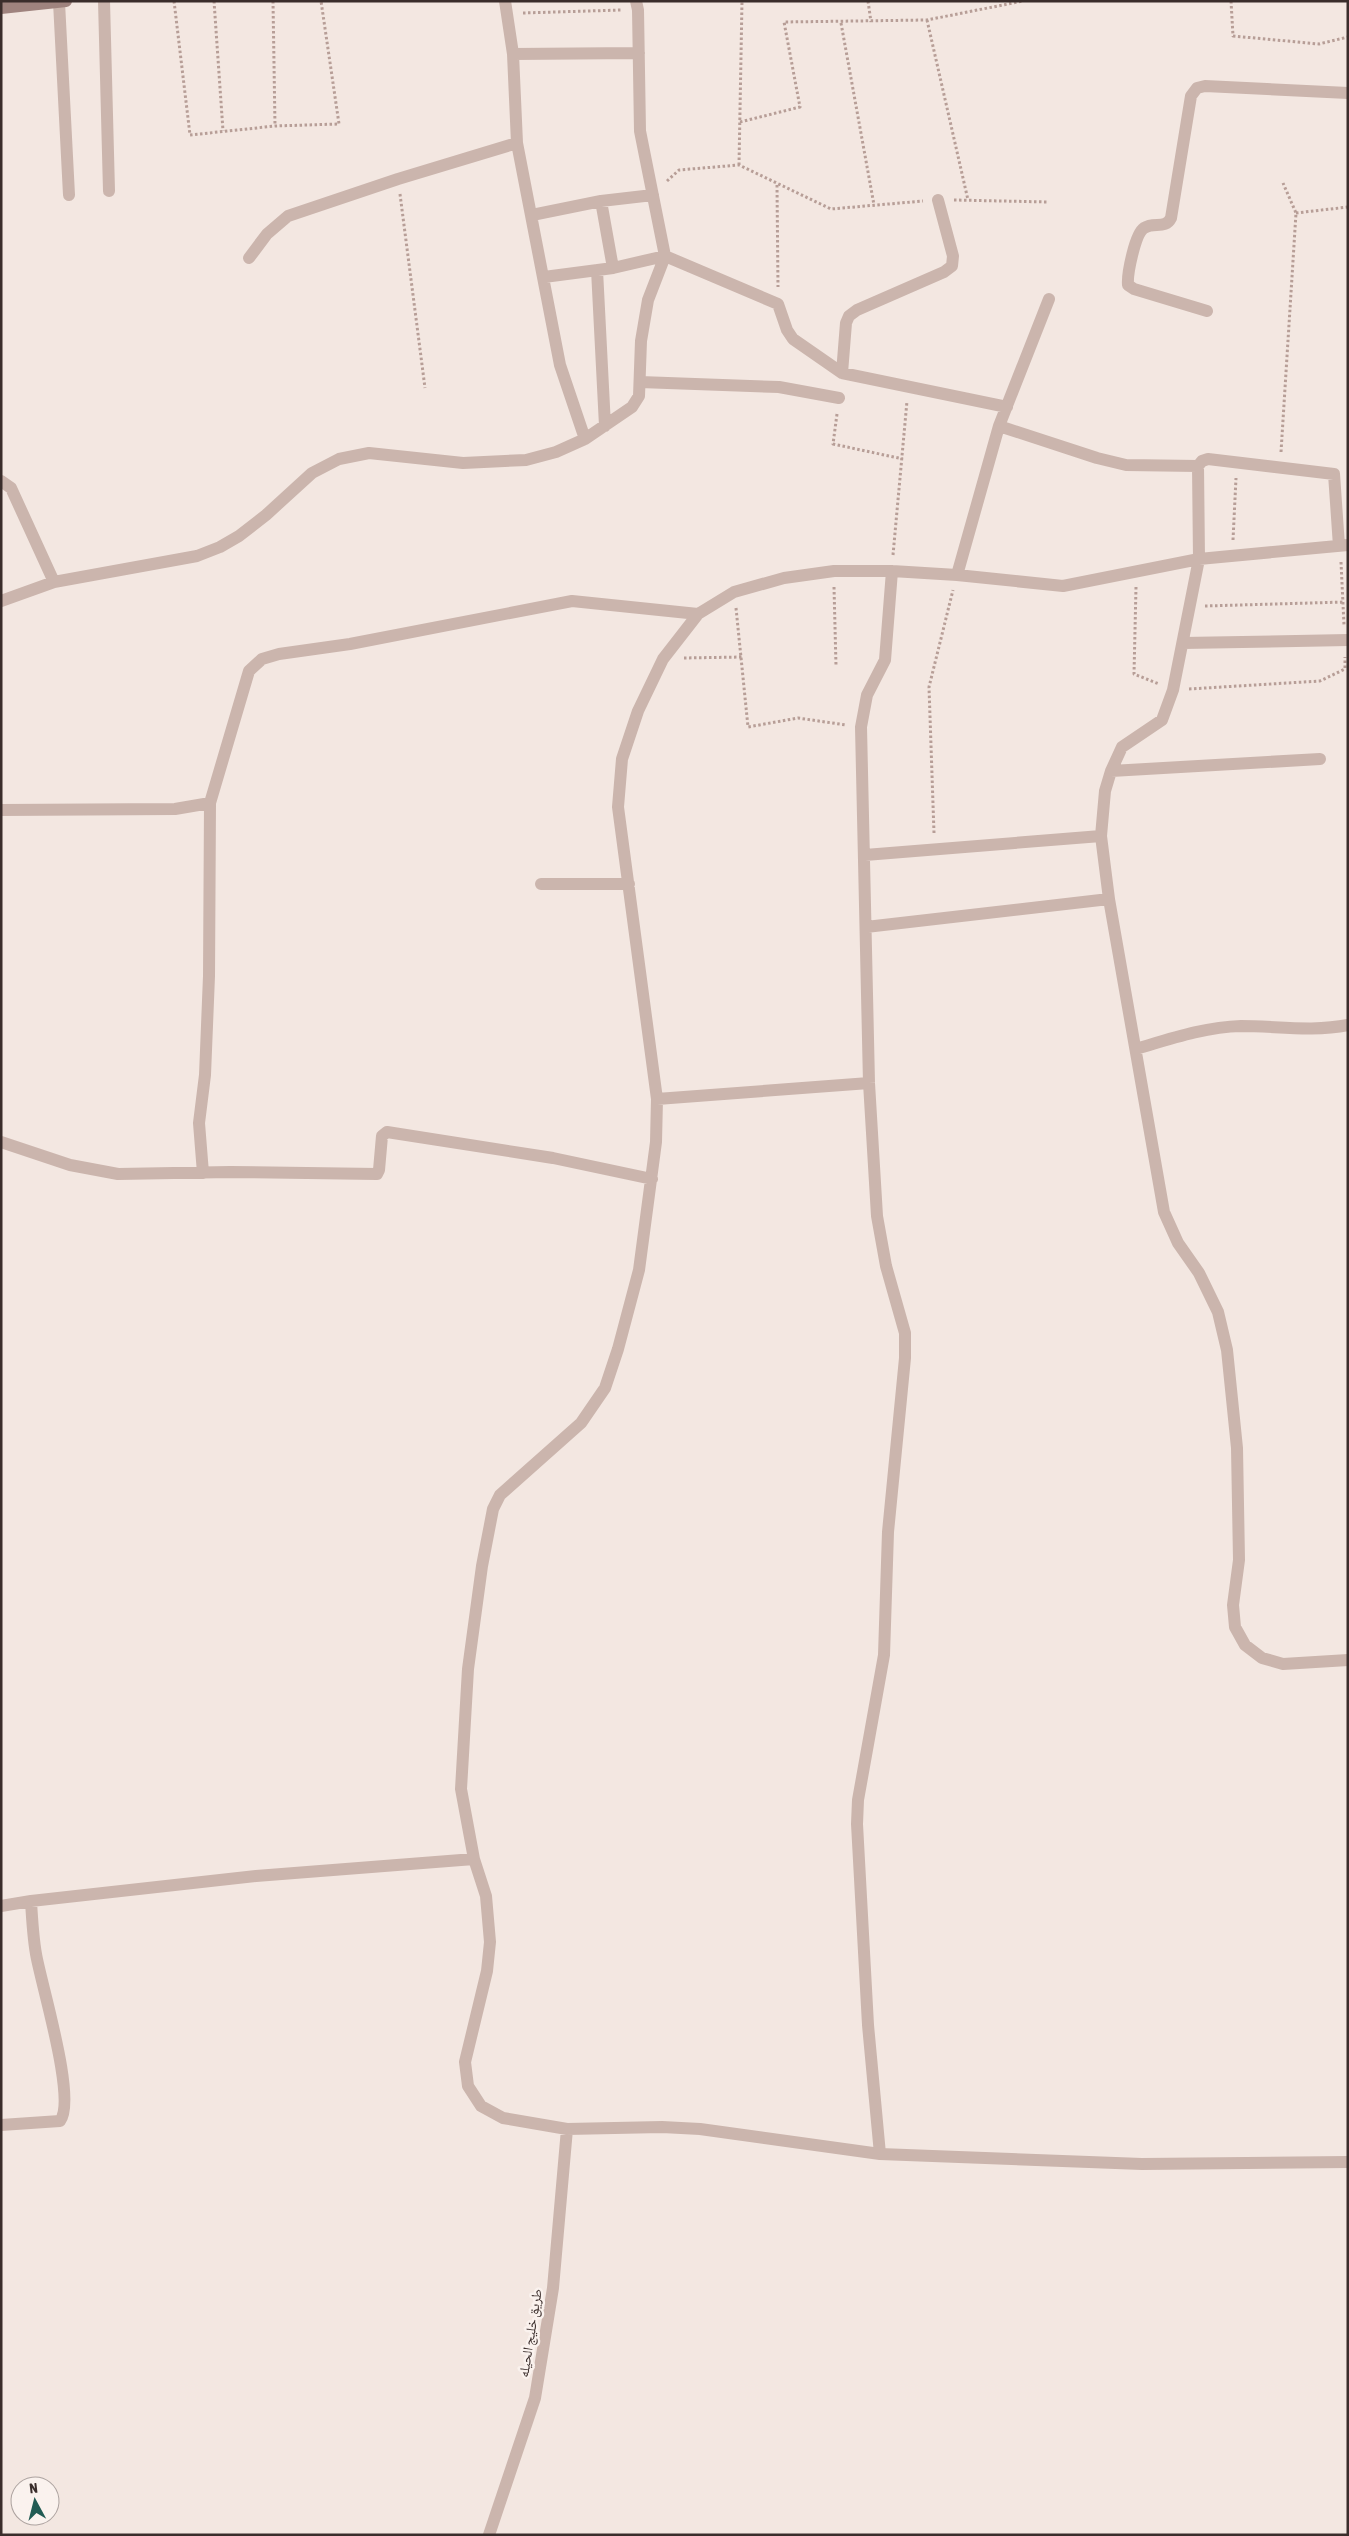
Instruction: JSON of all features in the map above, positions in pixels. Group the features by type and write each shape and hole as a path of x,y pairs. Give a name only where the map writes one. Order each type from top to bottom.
{"street":[{"path":"104,1 109,190"},
{"path":"1,8 63,2 69,196"},
{"path":"1,601 54,582 197,556 220,547 252,526 312,473 339,460 369,453 463,463 526,460 556,452 585,439 632,407 639,396 641,341 648,300 665,256 640,131 637,6"},
{"path":"506,7 514,54 517,143 560,365 585,439"},
{"path":"514,54 639,53"},
{"path":"1207,311 1134,289 1128,285 1128,277 1138,236 1142,229 1151,225 1163,226 1169,223 1171,218 1191,96 1197,88 1204,86 1348,93"},
{"path":"249,258 266,234 288,216 398,178 517,143"},
{"path":"532,215 601,201 653,195"},
{"path":"842,373 846,323 849,316 857,310 944,272 952,266 953,256 938,200"},
{"path":"601,201 613,268"},
{"path":"544,277 613,268 665,256 778,304 787,330 793,339 842,373 1008,407"},
{"path":"597,270 605,426"},
{"path":"957,575 999,426 1049,299"},
{"path":"640,382 779,387 839,398"},
{"path":"999,426 1097,458 1126,465 1198,466"},
{"path":"1348,1660 1283,1664 1262,1658 1245,1646 1235,1627 1233,1605 1239,1560 1237,1448 1227,1350 1218,1312 1200,1273 1178,1243 1164,1212 1109,899 1102,836 1104,798 1111,771 1122,747 1162,720 1173,690 1199,559 1198,466 1202,461 1208,459 1334,474 1343,546 1199,559 1063,586 957,575 892,571 834,571 784,578 734,592 698,614 663,658 638,711 622,759 618,807 657,1099 656,1142 652,1178 639,1270 618,1349 604,1388 581,1423 500,1495 493,1510 485,1550 470,1659 461,1789 474,1859 486,1896 490,1942 488,1971 465,2062 468,2086 481,2106 503,2118 568,2129 662,2127 700,2129 880,2154 1142,2164 1348,2162"},
{"path":"1,481 11,488 54,582"},
{"path":"880,2154 868,2025 857,1824 858,1800 884,1655 888,1532 905,1341 901,1315 886,1266 877,1216 869,1083 861,727 867,695 885,660 892,571"},
{"path":"203,1173 199,1123 205,1074 210,976 210,803 247,676 254,665 262,659 279,654 350,644 572,601 698,614"},
{"path":"1183,643 1346,640"},
{"path":"1111,771 1320,759"},
{"path":"2,811 174,809 210,803"},
{"path":"865,854 1102,836"},
{"path":"542,884 629,884"},
{"path":"866,927 1109,899"},
{"path":"1136,1049 1191,1033 1216,1028 1239,1026 1312,1028 1348,1025"},
{"path":"657,1099 869,1083"},
{"path":"1,1142 70,1165 98,1171 137,1175 203,1173 377,1174 382,1136 387,1132 553,1158 652,1178"},
{"path":"1,1906 31,1900 256,1876 474,1859"},
{"path":"1,2125 60,2120 63,2117 65,2101 58,2052 36,1956 31,1900"},
{"name":"طريق خليج الحيله","path":"489,2535 535,2398 553,2288 568,2129"}],"path":[{"path":"174,1 190,135 275,126 339,124 321,1"},
{"path":"214,1 223,131"},
{"path":"273,1 275,126"},
{"path":"739,165 742,1"},
{"path":"868,1 872,22"},
{"path":"740,122 800,107 784,22 841,23 927,20 1023,1"},
{"path":"1232,1 1233,36 1319,44 1348,37"},
{"path":"506,7 637,6"},
{"path":"927,20 968,200 1049,202"},
{"path":"653,195 679,170 739,165 777,185 832,209 874,205 841,23"},
{"path":"398,178 425,388"},
{"path":"1280,467 1296,213 1283,183"},
{"path":"777,185 778,304"},
{"path":"1296,213 1348,207"},
{"path":"892,571 908,386"},
{"path":"839,398 833,444 903,459"},
{"path":"1233,555 1237,462"},
{"path":"1137,571 1134,674 1173,690 1320,681 1345,669 1343,546"},
{"path":"834,571 836,666"},
{"path":"935,849 929,686 957,575"},
{"path":"734,592 748,727 798,718 861,727"},
{"path":"1191,607 1345,602"},
{"path":"663,658 742,657"}]}
